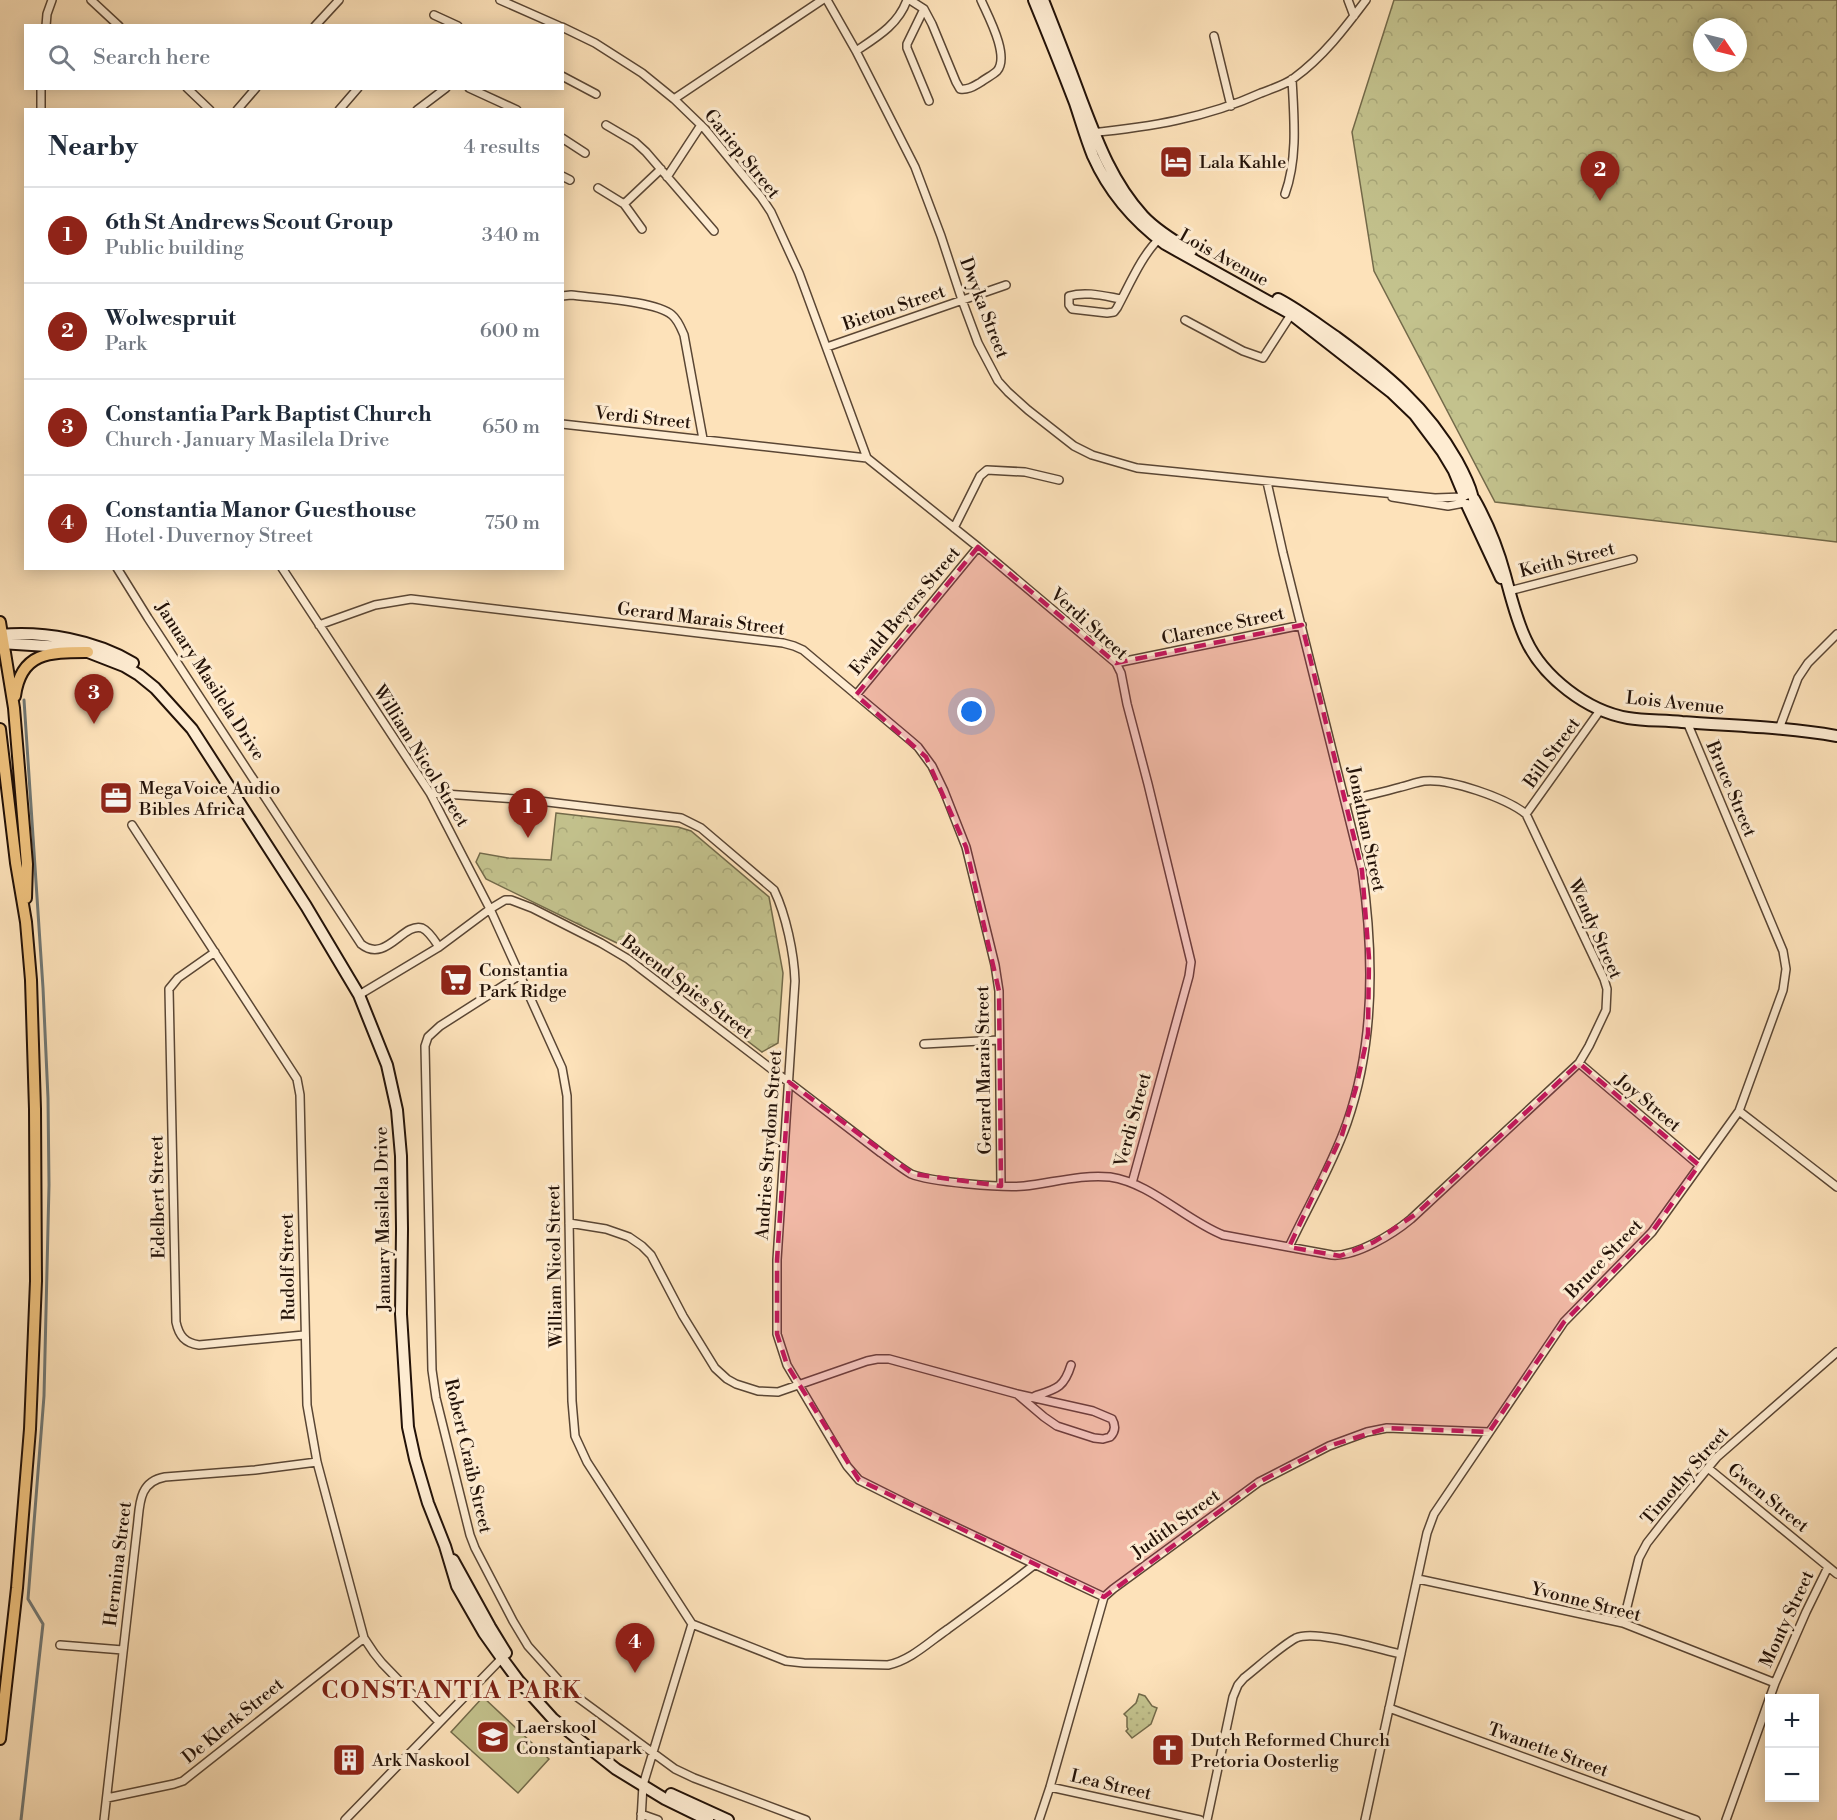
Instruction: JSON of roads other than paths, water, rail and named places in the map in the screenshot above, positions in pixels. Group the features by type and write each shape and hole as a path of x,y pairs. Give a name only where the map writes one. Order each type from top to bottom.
{"main road":[{"name":"Lois Avenue","path":"1034,0 1089,133"},
{"name":"Lois Avenue","path":"1043,0 1089,133 1093,155 1107,182 1136,219 1192,261 1293,311 1402,401 1428,431 1454,471 1468,499 1494,565 1508,588 1526,640 1537,660 1566,689 1601,709 1627,718 1779,729 1837,736"},
{"path":"0,622 14,708 27,864 26,922"},
{"name":"January Masilela Drive","path":"1,639 26,634 82,642 120,656 138,666 160,684 175,699 306,906 359,995 387,1065 397,1110 402,1198 400,1314 408,1427 428,1503 445,1546 453,1578 460,1593 504,1655 518,1680 554,1719 616,1769 728,1820"},
{"name":"January Masilela Drive","path":"1,639 88,652 124,666 155,687 189,724"},
{"path":"14,708 18,679 32,661 42,655 54,653 88,652"},
{"path":"0,729 16,863 26,922 31,980 36,1109 36,1281 30,1429 17,1588 0,1739"},
{"name":"January Masilela Drive","path":"644,1783 684,1809 708,1820"}],"street":[{"path":"46,24 52,0"},
{"path":"91,0 117,24"},
{"path":"317,24 339,0"},
{"name":"Gariep Street","path":"500,0 556,24"},
{"path":"674,99 822,0"},
{"name":"Dwyka Street","path":"827,0 856,51 915,167 978,343 998,381 1028,411 1074,446 1092,455 1137,468 1384,494 1403,500 1448,506 1468,499"},
{"path":"856,51 889,28 908,0 924,9 956,82 960,89 969,89 997,72 1002,58 992,25 981,0"},
{"path":"1348,0 1354,16"},
{"path":"1089,133 1164,123 1231,106 1292,80 1328,48 1366,0"},
{"path":"924,9 907,48 929,101"},
{"path":"434,15 454,24"},
{"name":"Gariep Street","path":"564,28 595,43 642,73 674,99 701,125 761,197 771,212 799,273 867,458"},
{"path":"1214,36 1231,106"},
{"path":"564,77 596,94"},
{"path":"1285,194 1290,177 1294,143 1292,80"},
{"path":"40,108 41,90"},
{"path":"189,90 208,108"},
{"path":"239,108 254,90"},
{"path":"341,108 356,90"},
{"path":"420,108 443,90"},
{"path":"473,90 513,108"},
{"path":"606,125 635,142 714,231"},
{"path":"668,177 701,125"},
{"path":"564,139 585,153"},
{"path":"624,204 661,170"},
{"path":"564,177 570,180"},
{"path":"598,188 624,204 642,229"},
{"path":"1121,299 1094,294 1076,294 1069,296 1068,305 1072,309 1112,312 1118,308 1136,272 1161,236"},
{"name":"Bietou Street","path":"827,347 1006,285"},
{"path":"564,296 655,306 671,314 684,335 703,440"},
{"path":"1185,320 1243,351 1263,358 1293,311"},
{"name":"Verdi Street","path":"564,424 867,458 978,547 1116,663 1121,673 1191,962 1132,1183"},
{"path":"954,528 980,476 987,470 1025,472 1059,480"},
{"name":"Jonathan Street","path":"1267,482 1362,870 1369,958 1367,1042 1348,1121 1289,1247"},
{"name":"Ewald Beyers Street","path":"856,695 978,547"},
{"name":"Keith Street","path":"1508,588 1633,559"},
{"name":"January Masilela Drive","path":"118,570 362,944 367,948 378,950 414,928 423,928 438,946"},
{"name":"William Nicol Street","path":"283,570 430,793 490,909 562,1068 565,1082 574,1430 587,1462 692,1624"},
{"name":"Gerard Marais Street","path":"319,625 375,605 411,599 783,643 803,651 918,747 932,766 966,847 995,965 999,991 1001,1186"},
{"name":"Clarence Street","path":"1116,663 1302,625"},
{"path":"1779,729 1798,678 1808,663 1837,634"},
{"name":"Bill Street","path":"1526,814 1601,709"},
{"name":"Bruce Street","path":"1365,1820 1427,1533 1434,1514 1564,1322 1652,1232 1739,1111 1782,990 1786,969 1783,951 1688,722"},
{"path":"1346,801 1424,781 1439,781 1460,785 1489,795 1517,807 1526,814"},
{"name":"Andries Strydom Street","path":"430,793 531,800 681,818 700,828 774,890 779,901 795,973 777,1239 777,1334 782,1354 847,1466 864,1483 1104,1597"},
{"name":"Wendy Street","path":"1289,1247 1340,1256 1361,1249 1402,1226 1578,1063 1589,1046 1606,1010 1605,979 1526,814"},
{"name":"Rudolf Street","path":"132,825 292,1070 299,1088 307,1405 317,1462 364,1638 382,1663 438,1722"},
{"name":"Barend Spies Street","path":"490,909 505,900 518,902 612,950 637,966 881,1153 913,1174 944,1181 1001,1186 1022,1186 1101,1177 1132,1183 1217,1233 1289,1247"},
{"path":"359,995 438,946 490,909"},
{"name":"Edelbert Street","path":"215,952 178,978 169,989 178,1332 191,1343 199,1345 304,1335"},
{"name":"Robert Craib Street","path":"520,975 440,1026 428,1037 425,1046 432,1370 436,1398 470,1535 522,1636 549,1670 577,1697 675,1768 694,1778 806,1820"},
{"path":"924,1044 999,1040"},
{"name":"Joy Street","path":"1578,1063 1699,1165"},
{"path":"1739,1111 1837,1187"},
{"path":"569,1223 606,1229 629,1237 642,1246 651,1256 710,1360 719,1372 736,1384 764,1392 778,1392 867,1361 883,1358 1104,1415 1114,1422 1114,1432 1110,1437 1100,1439 1060,1428 1017,1394"},
{"name":"Timothy Street","path":"1623,1623 1631,1586 1643,1548 1707,1468 1732,1443 1837,1352"},
{"path":"1033,1397 1061,1386 1071,1365"},
{"name":"Judith Street","path":"1104,1597 1259,1482 1329,1446 1367,1432 1387,1428 1489,1432"},
{"name":"Hermina Street","path":"104,1820 141,1496 148,1485 165,1477 255,1470 317,1462"},
{"name":"Gwen Street","path":"1707,1468 1837,1574"},
{"path":"658,1820 641,1817 644,1783 692,1624 786,1661 888,1665 903,1660 915,1652 1034,1565"},
{"name":"Monty Street","path":"1726,1820 1775,1683 1797,1630 1828,1567"},
{"name":"Yvonne Street","path":"1418,1579 1623,1623 1775,1683"},
{"path":"1039,1820 1104,1597"},
{"path":"1207,1820 1233,1697 1244,1678 1294,1639 1306,1635 1337,1639 1401,1654"},
{"name":"De Klerk Street","path":"107,1798 174,1784 183,1780 364,1638"},
{"path":"60,1645 123,1650"},
{"path":"345,1820 504,1655"},
{"name":"Twanette Street","path":"1389,1708 1696,1820"},
{"name":"Lea Street","path":"1050,1787 1200,1820"}],"waterway":[{"path":"21,1820 43,1624 28,1599 44,1396 49,1185 43,988 24,700"}],"place":[{"name":"Lala Kahle","path":"1176,162"},
{"name":"Wolwespruit","path":"1600,201"},
{"name":"Constantia Park Baptist Church","path":"94,724"},
{"name":"MegaVoice Audio Bibles Africa","path":"116,798"},
{"name":"6th St Andrews Scout Group","path":"528,838"},
{"name":"Constantia Park Ridge","path":"456,980"},
{"name":"Constantia Manor Guesthouse","path":"635,1673"},
{"name":"Laerskool Constantiapark","path":"493,1737"},
{"name":"Dutch Reformed Church Pretoria Oosterlig","path":"1168,1750"},
{"name":"Ark Naskool","path":"349,1760"}],"district":[{"name":"CONSTANTIA PARK","path":"452,1691"}]}
